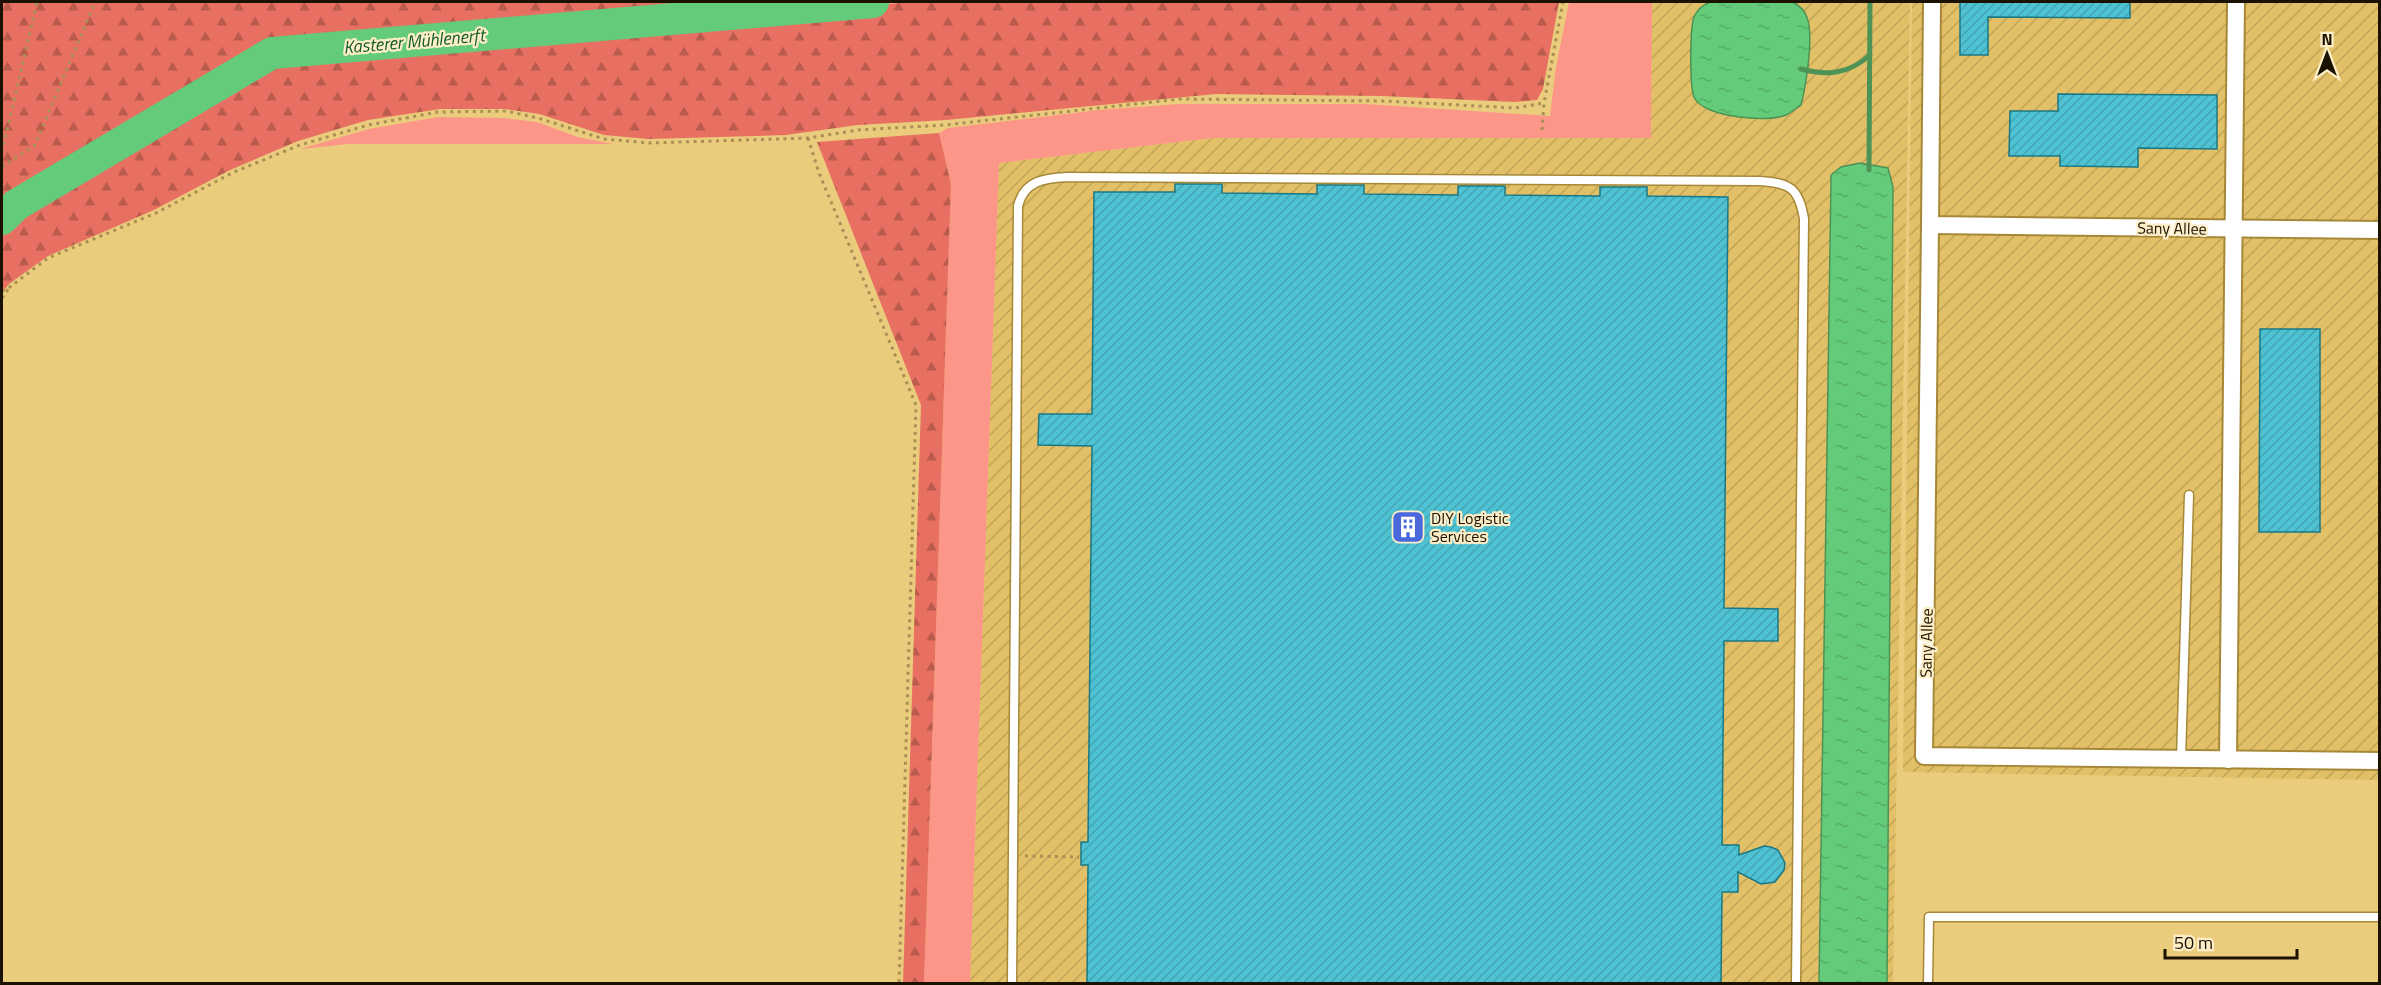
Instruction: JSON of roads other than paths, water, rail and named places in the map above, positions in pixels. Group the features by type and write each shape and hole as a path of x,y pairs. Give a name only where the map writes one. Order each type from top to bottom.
{"street":[{"name":"Sany Allee","path":"1932,2 1924,756 2379,761"},
{"path":"2228,760 2236,2"},
{"name":"Sany Allee","path":"1930,225 2379,230"}],"lane":[{"path":"1012,984 1018,206 1020,199 1031,185 1044,179 1067,177 1779,182 1797,194 1804,219 1796,984"},
{"path":"2181,759 2189,495"},
{"path":"1928,984 1929,917 2379,917"}],"water":[{"path":"1710,2 1793,2 1802,9 1809,23 1810,46 1801,105 1788,114 1777,117 1752,118 1711,110 1695,99 1691,72 1693,23 1699,10"},
{"path":"1860,163 1888,168 1893,187 1887,983 1819,983 1831,175 1841,167"}],"waterway":[{"name":"Kasterer Mühlenerft","path":"2,219 16,205 272,53 873,2"},
{"path":"1869,170 1870,2"},
{"path":"1801,69 1837,72 1854,66 1870,55"}],"place":[{"name":"DIY Logistic Services","path":"1408,527"}]}
